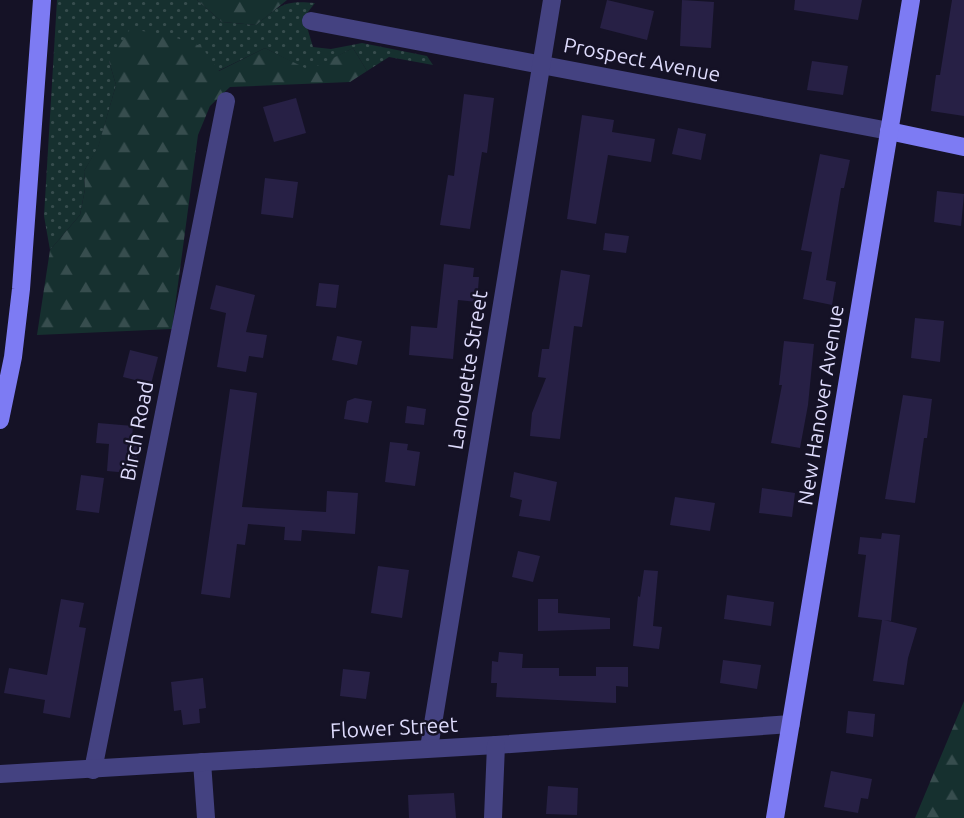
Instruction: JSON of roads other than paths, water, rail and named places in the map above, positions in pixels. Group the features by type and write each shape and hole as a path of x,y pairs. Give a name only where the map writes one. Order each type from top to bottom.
{"main road":[{"path":"0,420 13,357 21,289 42,0"},
{"name":"New Hanover Avenue","path":"775,818 911,0"},
{"name":"Prospect Avenue","path":"889,131 964,147"}],"street":[{"name":"Lanouette Street","path":"429,748 552,0"},
{"name":"Prospect Avenue","path":"311,21 889,131"},
{"name":"Birch Road","path":"93,770 226,101"},
{"name":"Flower Street","path":"0,774 496,745 791,724"},
{"path":"493,818 496,745"},
{"path":"202,762 206,818"}]}
